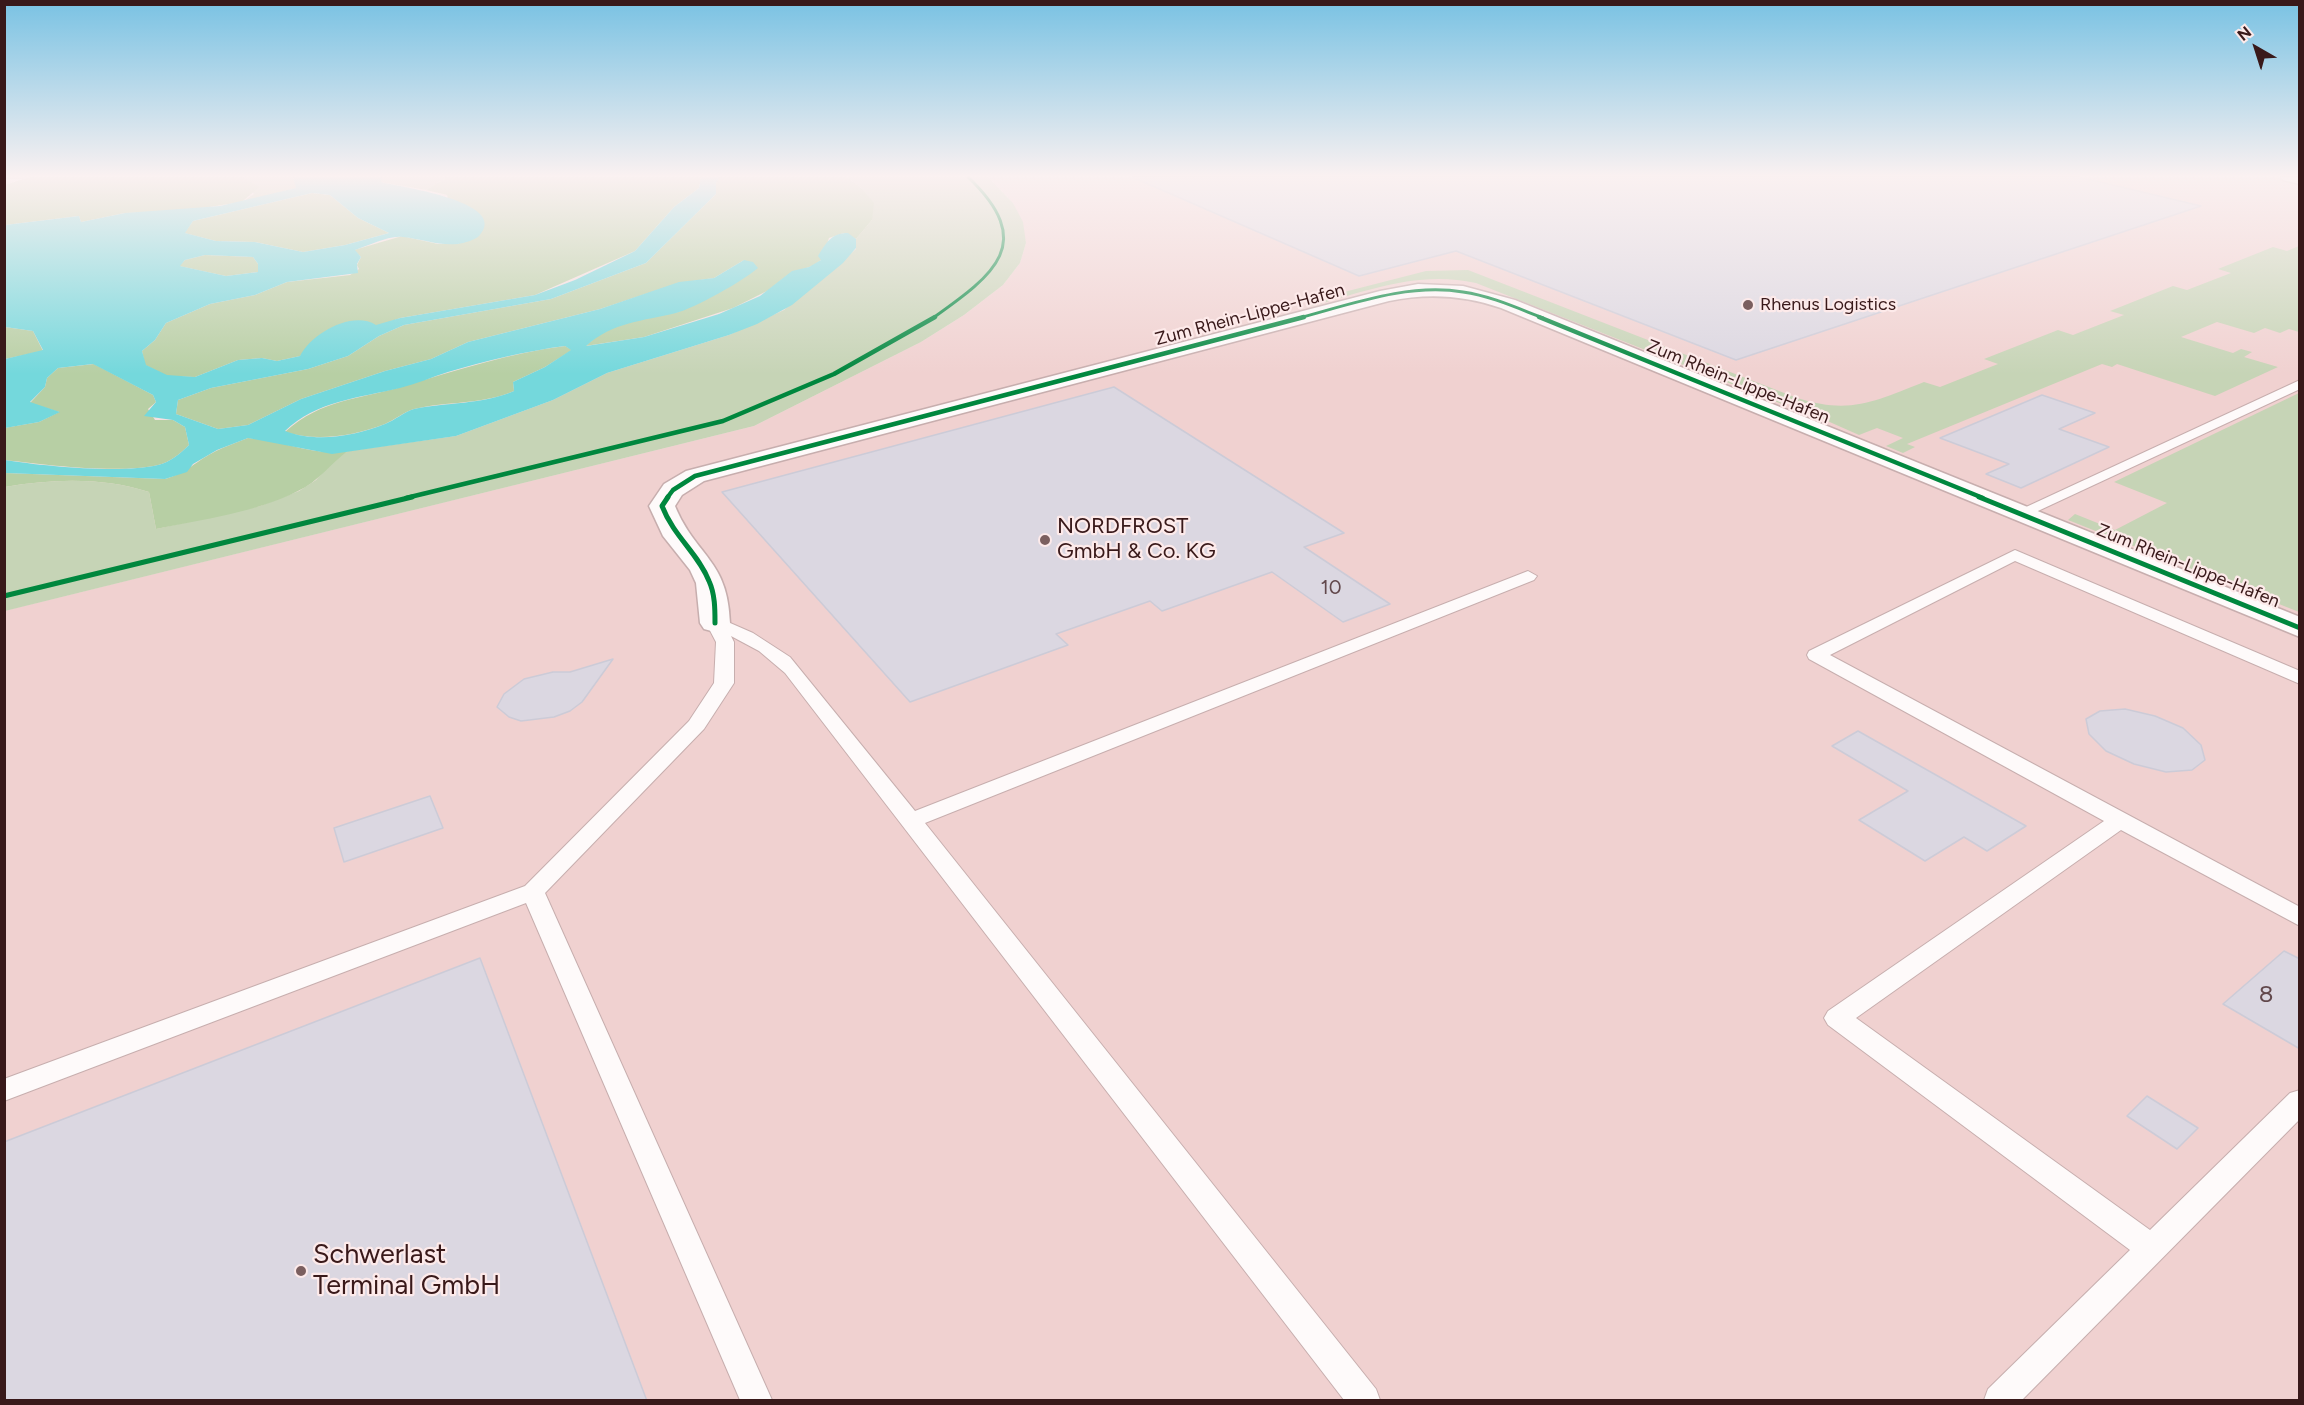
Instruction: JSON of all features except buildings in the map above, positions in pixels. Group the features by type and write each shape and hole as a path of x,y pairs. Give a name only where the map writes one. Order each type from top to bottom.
{"street":[{"name":"Zum Rhein-Lippe-Hafen","path":"715,623 717,601 712,583 704,567 666,520 662,506 673,490 695,476 1387,295 1428,288 1449,288 1487,296 2300,628"}],"lane":[{"path":"2019,514 2300,384"},
{"path":"2300,678 2015,555 1816,655 2300,918"},
{"path":"911,821 1528,576"},
{"path":"715,623 761,642 777,653 1364,1401"},
{"path":"4,1090 533,892 697,725 724,683 725,642 715,623"},
{"path":"2121,820 1837,1018 2152,1249"},
{"path":"533,892 756,1401"},
{"path":"2000,1401 2300,1101"}],"shaded area":[{"path":"1026,243 2299,243 2299,1400 5,1400 4,611 754,426 921,342 964,315 1003,285 1020,263"}],"green space":[{"path":"258,243 354,243 345,245 303,252"},
{"path":"379,243 642,243 635,251 535,295 400,318 300,356 277,361 262,358 238,360 195,377 167,376 145,365 142,351 155,340 166,323 210,304 255,295 287,282 350,275 359,269 357,265 361,257 354,250"},
{"path":"667,243 827,243 822,259 815,265 789,274 769,290 733,308 644,337 585,346 604,331 635,320 678,312 710,296 744,260 714,278 679,283 600,309 468,342 431,359 385,371 301,399 248,425 218,429 176,414 178,400 211,388 308,369 348,356 379,336 404,325 551,299 646,263"},
{"path":"856,243 1026,243 1020,263 1003,285 964,315 921,342 754,426 5,611 5,487 41,482 77,481 113,484 149,492 156,529 260,506 299,491 316,480 333,461 348,451 456,436 553,400 607,373 729,335 784,310 856,249"},
{"path":"2299,246 2299,332 2289,329 2280,333 2265,328 2254,333 2217,322 2181,337 2233,353 2241,349 2252,352 2244,357 2278,367 2215,396 2117,364 2112,367 2102,364 1907,444 1915,447 1903,453 1886,446 1903,438 1877,428 1859,435 1789,404 1782,404 1476,283 1434,279 1413,281 1393,284 1312,306 1305,302 1426,271 1468,270 1797,398 1816,403 1848,405 1877,400 1924,382 1940,387 1998,364 1984,359 2058,330 2073,335 2124,315 2110,311 2173,286 2187,290 2231,273 2218,269 2273,247 2287,251"},
{"path":"205,255 253,257 258,264 258,272 226,276 179,266 185,260"},
{"path":"5,327 33,331 43,351 5,359"},
{"path":"565,346 572,350 545,367 513,382 514,391 489,399 414,409 385,424 361,432 310,437 285,432 313,412 327,406 388,391 464,368"},
{"path":"94,364 153,395 156,402 148,409 155,420 173,420 185,427 189,445 167,462 142,468 82,468 5,460 4,428 39,422 59,412 30,403 45,387 47,378 58,368"},
{"path":"2299,393 2299,612 2068,520 2075,514 2115,530 2167,503 2114,482"},
{"path":"248,438 323,452 348,451 312,483 281,499 228,514 156,529 149,492 113,484 77,481 41,482 5,487 5,473 165,479 180,473 216,451"}],"water":[{"path":"5,243 258,243 303,252 354,243 375,243 355,250 361,257 357,264 358,273 287,282 255,295 210,304 166,323 155,340 142,351 146,365 167,375 195,377 238,360 262,358 277,361 300,356 313,340 344,322 356,320 376,325 400,318 535,295 575,280 635,251 642,243 667,243 646,263 551,299 404,325 379,336 348,356 308,369 211,388 178,400 176,414 218,429 248,425 301,399 385,371 431,359 468,342 600,309 679,282 714,278 744,260 753,262 758,268 730,287 695,306 618,327 586,346 644,337 719,314 760,296 792,271 809,267 821,260 818,256 828,243 856,243 856,248 843,263 792,305 757,324 607,373 553,400 456,436 332,454 248,438 217,450 193,464 187,472 165,479 5,473 5,460 82,468 143,468 167,462 189,445 185,427 173,420 144,416 156,402 153,395 93,364 58,368 47,378 45,387 30,402 60,412 39,422 5,428 5,359 43,350 33,331 5,327","holes":["205,255 253,257 258,264 258,272 226,276 180,266 185,260","565,346 571,350 545,367 513,382 514,391 502,396 414,409 385,424 348,435 309,437 285,431 310,413 339,402 406,386 491,360"]},
{"path":"435,243 463,243 458,244"}],"cycle path":[{"path":"4,596 723,421 790,395 834,374 926,323 964,296 991,270 1004,243"},
{"path":"715,623 710,583 704,570 668,523 662,506 673,490 695,476 1387,295 1433,289 1463,291 1508,304 2300,628"}],"place":[{"name":"Rhenus Logistics","path":"1748,305"},
{"name":"NORDFROST GmbH & Co. KG","path":"1045,540"},
{"name":"Schwerlast Terminal GmbH","path":"301,1271"}]}
